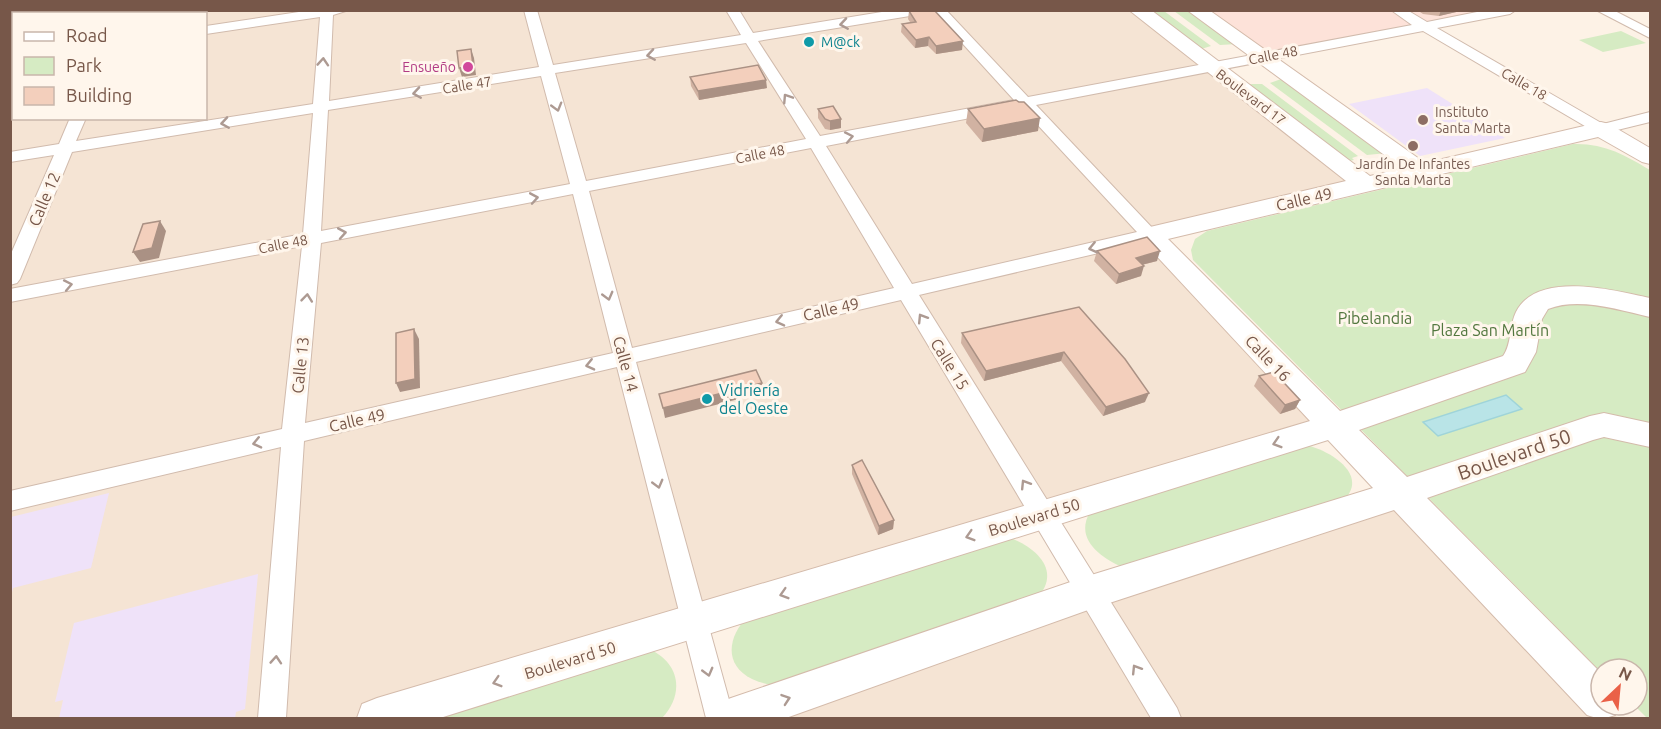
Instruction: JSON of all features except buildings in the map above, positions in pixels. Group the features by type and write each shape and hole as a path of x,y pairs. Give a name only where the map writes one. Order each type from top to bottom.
{"main road":[{"name":"Boulevard 17","path":"1138,10 1365,184"},
{"path":"1196,10 1421,171"},
{"name":"Calle 18","path":"1601,129 1650,157"},
{"name":"Calle 49","path":"1150,235 1601,129"},
{"name":"Calle 16","path":"1150,235 1589,689"},
{"name":"Boulevard 50","path":"377,718 1334,426 1514,364 1523,350 1525,327 1530,309 1539,302 1552,297 1600,298 1650,307"},
{"name":"Boulevard 50","path":"731,718 1088,593 1400,494 1590,428 1604,425 1650,435"}],"street":[{"name":"Calle 14","path":"530,10 580,189 720,718"},
{"name":"Calle 15","path":"732,10 816,143 905,292 1043,514 1088,593 1167,718"},
{"name":"Calle 47","path":"10,157 922,10"},
{"name":"Calle 16","path":"938,10 1150,235"},
{"name":"Calle 18","path":"1397,10 1601,129"},
{"name":"Calle 48","path":"10,296 1510,10"},
{"path":"1602,10 1650,34"},
{"path":"207,30 332,11"},
{"name":"Calle 13","path":"272,718 293,435 312,238 320,108 332,11"},
{"name":"Calle 49","path":"1601,129 1650,117"},
{"name":"Calle 12","path":"10,279 77,120"},
{"name":"Calle 49","path":"10,501 1150,235"}],"shaded area":[{"path":"10,11 1138,11 1365,184 1150,235 1333,426 377,718 11,718"},
{"path":"1196,11 1510,11 1261,58"},
{"name":"Instituto Santa Marta","path":"1427,88 1505,138 1420,156 1349,104"},
{"path":"109,493 91,568 13,588 11,596 11,517"},
{"path":"1399,494 1589,692 1589,717 1618,718 731,718 1088,593"},
{"path":"258,574 245,709 236,712 235,718 59,718 63,700 55,702 74,623"}],"green space":[{"path":"1145,11 1164,11 1211,46 1198,50"},
{"path":"1174,11 1191,11 1237,44 1220,45"},
{"path":"1621,31 1646,43 1603,52 1579,40"},
{"path":"1284,78 1387,153 1367,155 1270,83"},
{"path":"1262,84 1358,156 1352,158 1354,160 1343,162 1244,85"},
{"name":"Plaza San Martín","path":"1573,144 1604,148 1623,155 1650,170 1650,718 1646,717 1649,717 1649,657 1589,657 1589,660 1193,260 1191,250 1195,239 1207,231"},
{"path":"1309,446 1327,453 1344,465 1352,481 1351,490 1345,499 1124,568 1099,553 1088,539 1085,531 1090,512"},
{"path":"1008,537 1027,546 1042,560 1047,578 1037,598 785,687 752,679 736,666 732,650 733,641 736,632 748,616"},
{"path":"646,648 666,660 675,678 674,698 662,718 409,718"}],"water":[{"path":"1506,395 1522,409 1438,436 1423,422"}],"place":[{"name":"M@ck","path":"809,42"},
{"name":"Ensueño","path":"468,67"},
{"name":"Instituto Santa Marta","path":"1423,120"},
{"name":"Jardín De Infantes Santa Marta","path":"1413,146"},
{"name":"Vidriería del Oeste","path":"707,399"}],"park label":[{"name":"Pibelandia","path":"1375,318"}]}
